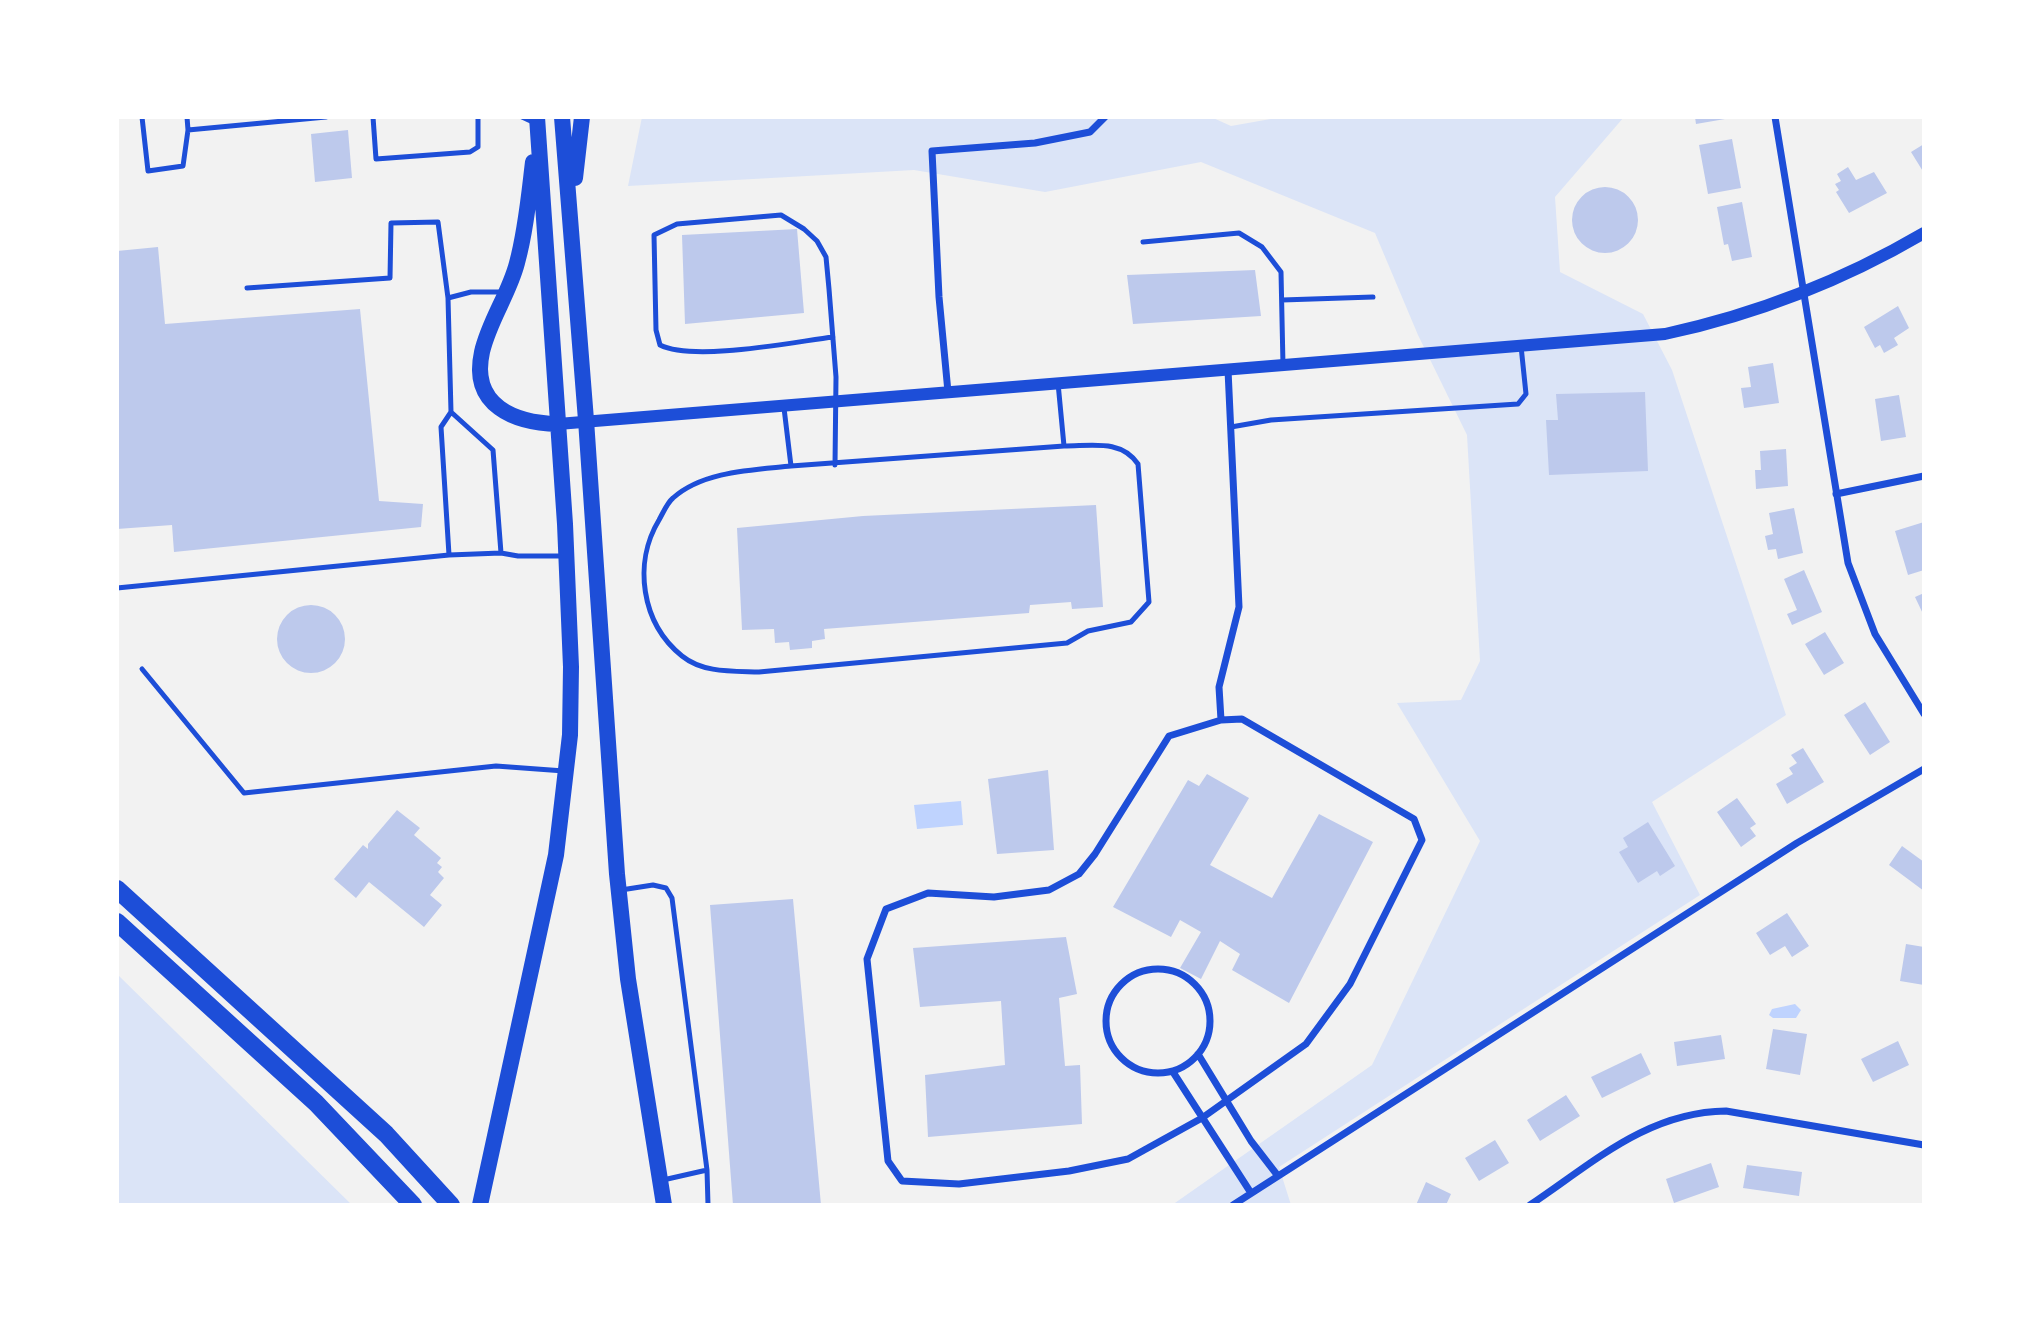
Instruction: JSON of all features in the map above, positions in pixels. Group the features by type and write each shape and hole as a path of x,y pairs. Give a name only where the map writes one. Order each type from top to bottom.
{"highway":[{"path":"117,889 405,1153 451,1205"},
{"path":"117,922 316,1103 408,1199"}],"main road":[{"path":"562,117 618,891 628,979 663,1205"},
{"path":"571,237 582,117"},
{"path":"538,121 525,223 508,292 481,354 483,384 495,404 515,419 531,423 558,424"},
{"path":"480,1205 554,867 567,771 571,667 538,121"}],"street":[{"path":"948,392 939,298 932,151 1035,143 1090,132 1105,117"},
{"path":"1775,117 1848,563 1858,596 1875,634 1924,714"},
{"path":"558,424 1665,334 1719,322 1805,294 1852,273 1924,233"},
{"path":"1221,720 1219,687 1239,607 1228,370"},
{"path":"1836,494 1924,476"},
{"path":"1242,719 1414,819 1422,840 1350,984 1306,1044 1229,1100 1128,1159 1069,1171 959,1184 902,1181 888,1161 867,959 886,909 928,893 994,897 1049,890 1079,874 1095,854 1169,736 1221,720 1242,719"},
{"path":"1233,1205 1797,843 1924,769"},
{"path":"1155,968 1172,970 1187,977 1199,988 1208,1003 1211,1020 1209,1036 1198,1054 1173,1072 1155,1074 1138,1070 1123,1060 1111,1046 1106,1029 1106,1012 1112,995 1124,981 1138,972 1155,968"},
{"path":"1198,1054 1229,1100 1251,1141 1278,1176"},
{"path":"1173,1072 1251,1193"},
{"path":"1530,1205 1653,1125 1701,1111 1726,1111 1924,1145"}],"lane":[{"path":"142,117 148,171 183,166 187,117"},
{"path":"188,130 326,117"},
{"path":"373,117 376,159 470,152 478,147 478,117"},
{"path":"522,117 538,121"},
{"path":"833,337 724,350 672,351 660,345 656,330 654,234 677,223 781,215 804,229 817,241 825,257 833,337 835,465"},
{"path":"247,288 390,278 391,223 438,222 448,298 451,412 441,427 449,555"},
{"path":"1143,242 1239,233 1262,247 1281,272 1283,365"},
{"path":"448,298 471,292 508,292"},
{"path":"1282,300 1373,297"},
{"path":"1231,427 1271,420 1518,404 1526,394 1521,346"},
{"path":"1059,383 1064,446"},
{"path":"784,404 791,466"},
{"path":"451,412 493,450 501,553"},
{"path":"1064,446 1116,446 1130,452 1138,464 1149,602 1131,622 1088,631 1067,643 759,672 716,671 683,657 665,638 649,607 642,572 648,538 672,499 697,482 747,470 1064,446"},
{"path":"117,588 449,555 501,553 519,556 566,556"},
{"path":"142,669 244,793 496,766 567,771"},
{"path":"618,891 653,885 666,888 672,898 707,1170 708,1205"},
{"path":"660,1181 707,1170"}],"shaded area":[{"path":"642,117 1211,117 1231,126 1282,117 1624,117 1555,197 1560,272 1643,314 1672,370 1786,715 1652,802 1700,895 1279,1167 1291,1205 1172,1205 1372,1065 1480,841 1397,703 1461,700 1480,661 1467,435 1418,335 1375,233 1201,162 1045,192 914,170 628,186"},
{"path":"117,974 352,1205 117,1205"}],"water":[{"path":"961,801 963,825 917,829 914,805"},
{"path":"1795,1004 1801,1010 1796,1018 1773,1018 1769,1015 1772,1009"}],"building":[{"path":"1695,117 1725,117 1725,119 1696,124"},
{"path":"348,130 352,178 315,182 311,134"},
{"path":"1732,139 1741,188 1708,194 1699,145"},
{"path":"1924,144 1924,173 1911,152"},
{"path":"1848,167 1856,180 1874,172 1887,193 1849,213 1836,192 1839,190 1835,184 1841,181 1837,174"},
{"path":"1605,187 1628,197 1638,220 1628,243 1605,253 1582,243 1572,220 1582,197"},
{"path":"1742,202 1752,257 1732,261 1728,244 1724,245 1717,207"},
{"path":"797,229 804,313 685,324 682,235"},
{"path":"158,247 165,324 360,309 379,501 423,504 421,527 174,552 172,525 117,529 117,251"},
{"path":"1255,270 1261,316 1133,324 1127,275"},
{"path":"1898,306 1909,328 1894,338 1898,345 1884,353 1880,345 1875,348 1864,327"},
{"path":"1773,363 1779,403 1744,408 1741,388 1751,387 1748,367"},
{"path":"1645,392 1648,471 1549,475 1546,420 1558,420 1556,394"},
{"path":"1899,395 1906,437 1881,441 1875,399"},
{"path":"1786,449 1788,486 1756,489 1755,470 1761,470 1760,451"},
{"path":"1096,505 1103,607 1072,609 1071,602 1030,605 1029,613 824,629 825,639 812,641 812,648 790,650 789,642 775,643 774,629 742,630 737,528 863,516"},
{"path":"1794,508 1803,553 1778,559 1776,549 1768,550 1765,536 1773,534 1769,513"},
{"path":"1924,522 1924,570 1908,575 1895,531"},
{"path":"1804,570 1822,612 1792,625 1787,614 1797,610 1784,579"},
{"path":"1924,593 1924,616 1915,597"},
{"path":"311,605 324,608 335,615 342,626 345,639 342,652 335,663 324,670 311,673 298,670 287,663 280,652 277,639 280,626 287,615 298,608"},
{"path":"1825,632 1844,663 1824,675 1805,644"},
{"path":"1865,702 1890,742 1870,755 1844,715"},
{"path":"1803,748 1824,782 1787,804 1776,784 1793,774 1789,768 1797,763 1791,755"},
{"path":"1048,770 1054,850 997,854 988,779"},
{"path":"1207,774 1249,798 1210,865 1272,898 1319,814 1373,842 1289,1003 1232,970 1240,954 1220,941 1201,979 1180,968 1201,932 1180,920 1171,937 1113,907 1188,780 1199,786"},
{"path":"1737,798 1756,824 1750,828 1756,836 1741,847 1717,812"},
{"path":"397,810 420,828 414,835 441,858 437,863 442,867 438,872 444,878 430,895 442,905 424,927 369,882 356,898 334,879 363,845 368,849 368,844"},
{"path":"1648,822 1675,866 1660,876 1657,871 1638,883 1619,852 1628,847 1623,838"},
{"path":"1902,846 1924,862 1924,891 1889,865"},
{"path":"793,899 821,1205 733,1205 710,905"},
{"path":"1787,913 1809,946 1792,957 1785,946 1770,955 1756,933"},
{"path":"1066,937 1077,994 1059,998 1065,1066 1080,1065 1082,1124 928,1137 925,1075 1005,1065 1001,1001 920,1007 913,948"},
{"path":"1906,944 1924,947 1924,985 1900,981"},
{"path":"1773,1029 1807,1034 1800,1075 1766,1069"},
{"path":"1721,1035 1725,1059 1677,1066 1674,1042"},
{"path":"1898,1041 1909,1065 1873,1082 1861,1059"},
{"path":"1641,1053 1651,1074 1602,1098 1591,1077"},
{"path":"1566,1095 1580,1116 1540,1141 1527,1120"},
{"path":"1495,1140 1509,1163 1479,1181 1465,1158"},
{"path":"1711,1163 1719,1187 1674,1203 1666,1179"},
{"path":"1747,1165 1802,1172 1799,1196 1743,1188"},
{"path":"1426,1182 1451,1194 1446,1205 1416,1205"}]}
